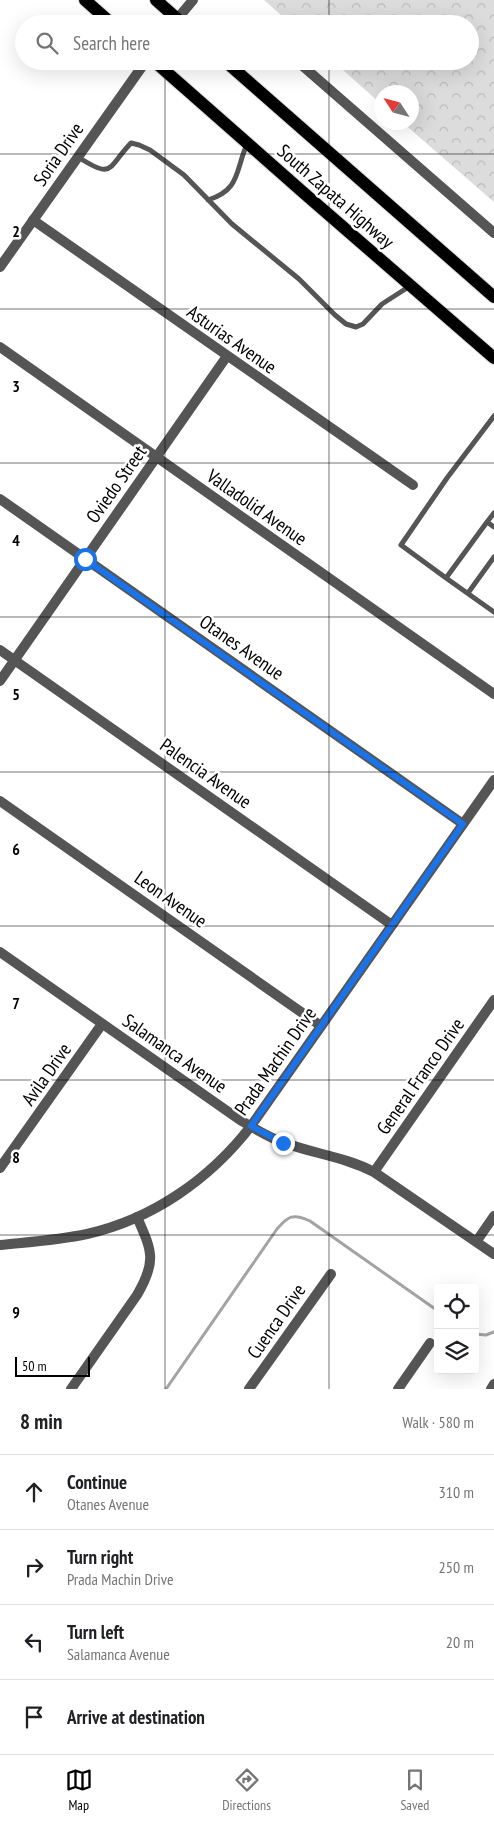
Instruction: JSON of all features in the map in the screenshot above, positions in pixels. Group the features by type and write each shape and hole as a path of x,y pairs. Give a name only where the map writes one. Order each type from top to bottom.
{"main road":[{"path":"85,0 102,15"},
{"path":"156,0 171,15"},
{"name":"South Zapata Highway","path":"164,70 494,358"},
{"name":"South Zapata Highway","path":"235,70 494,297"}],"street":[{"path":"183,15 193,0"},
{"name":"Soria Drive","path":"0,267 140,70"},
{"path":"306,70 494,233"},
{"name":"Asturias Avenue","path":"33,220 413,485"},
{"name":"Valladolid Avenue","path":"0,347 494,694"},
{"name":"Oviedo Street","path":"0,681 226,356"},
{"name":"Otanes Avenue","path":"0,499 463,824"},
{"name":"Palencia Avenue","path":"0,650 392,924"},
{"name":"Prada Machin Drive","path":"0,1245 89,1234 137,1217 167,1201 193,1184 212,1168 231,1150 251,1126 494,780"},
{"name":"Leon Avenue","path":"0,801 321,1026"},
{"name":"Salamanca Avenue","path":"0,952 251,1126 283,1143 348,1160 374,1172 494,1254"},
{"name":"General Franco Drive","path":"374,1172 494,1000"},
{"name":"Avila Drive","path":"0,1168 102,1024"},
{"path":"476,1242 494,1216"},
{"path":"71,1389 146,1280 151,1252 137,1217"},
{"name":"Cuenca Drive","path":"249,1389 331,1274"},
{"path":"398,1389 430,1343"},
{"path":"491,1389 494,1384"}],"lane":[{"path":"78,157 95,168 103,170 115,164 121,153 131,143 139,144 167,162 184,176 232,224 299,280 334,315 346,324 356,327 363,324 382,304 411,286"},
{"path":"208,200 219,196 234,183 238,174 240,159 247,143"},
{"path":"494,416 447,478 401,545 494,612"},
{"path":"446,578 494,513"},
{"path":"487,522 494,527"},
{"path":"468,593 494,557"}],"green space":[{"path":"264,0 494,0 494,202 411,130 419,130 419,85 374,85 374,98 343,70 479,70 479,15 281,15"}],"waterway":[{"path":"166,1389 277,1229 284,1221 291,1217 299,1217 310,1221 434,1308"},
{"path":"479,1334 486,1335 494,1332"}],"route":[{"path":"85,559 463,824 251,1126 283,1143"}]}
